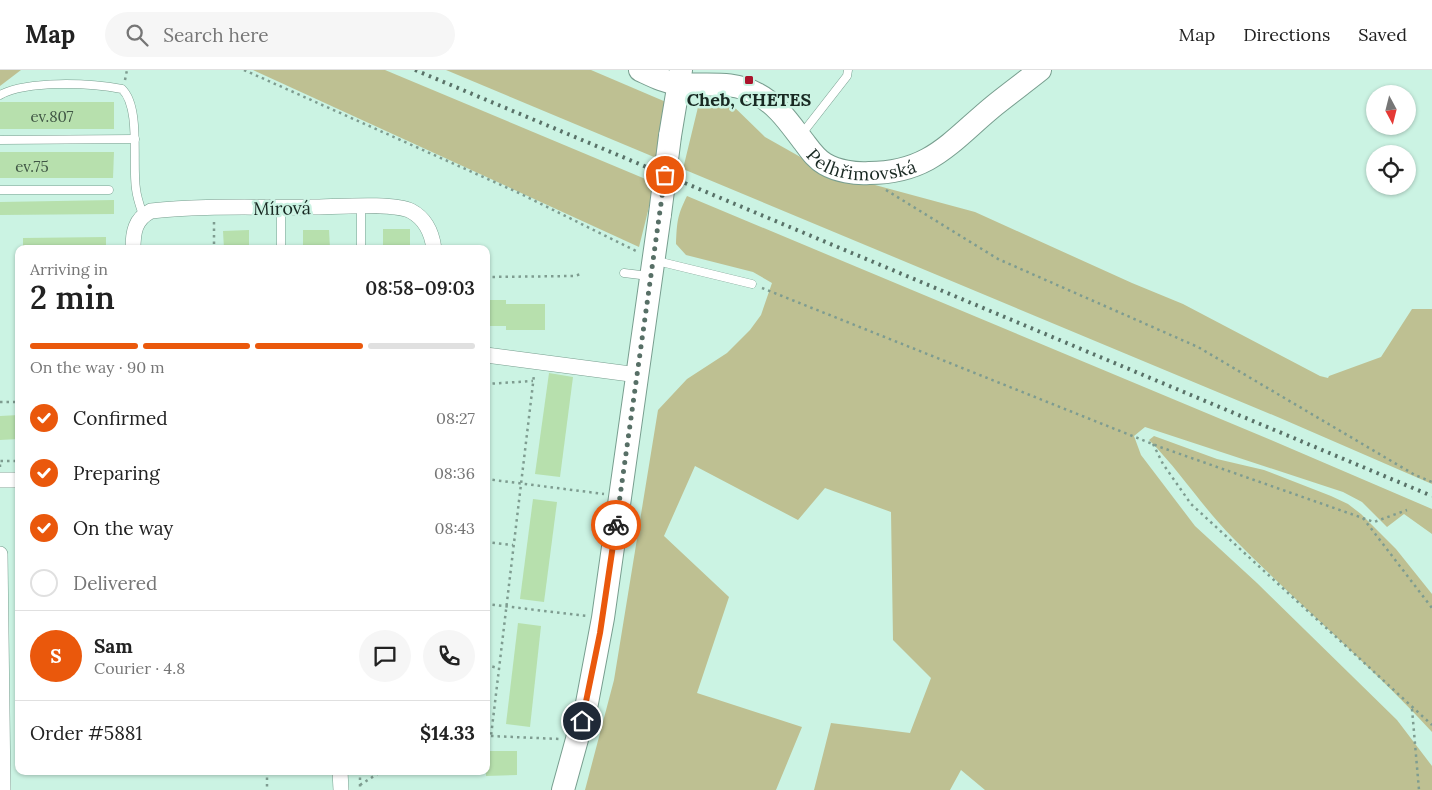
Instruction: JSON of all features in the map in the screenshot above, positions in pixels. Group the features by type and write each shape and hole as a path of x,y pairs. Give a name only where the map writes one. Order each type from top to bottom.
{"street":[{"name":"Pelhřimovská","path":"640,70 662,81 680,77 743,87 772,104 783,114 815,157 825,164 844,171 860,174 908,169 930,158 1040,70"},
{"path":"562,790 578,740 587,703 603,618 670,136 680,77"},
{"name":"Mírová","path":"143,215 151,211 214,208 401,207 412,211 428,227 433,245"},
{"path":"133,245 136,224 143,215"},
{"path":"490,355 638,375"},
{"path":"0,480 15,480"},
{"path":"0,554 3,790"},
{"path":"340,775 341,790"}],"lane":[{"path":"800,136 847,76 848,70"},
{"path":"0,95 11,89 28,86 72,84 122,89 128,94 131,101 135,139 136,187 138,202 143,215"},
{"path":"0,140 135,139"},
{"path":"0,190 109,190"},
{"path":"361,206 361,245"},
{"path":"281,208 281,245"},
{"path":"624,273 653,268 752,284"}],"path":[{"path":"244,70 519,193 653,268"},
{"path":"884,188 998,259 1198,347 1415,475 1432,482"},
{"path":"214,208 214,245"},
{"path":"490,276 574,276 581,274"},
{"path":"752,284 1152,443 1374,522 1407,510"},
{"path":"536,361 490,736 578,740"},
{"path":"490,384 533,381"},
{"path":"0,402 15,402"},
{"path":"1152,443 1191,504 1432,725"},
{"path":"490,479 620,496"},
{"path":"1362,517 1432,608"},
{"path":"490,542 514,545"},
{"path":"490,605 603,618"},
{"path":"490,666 498,668"},
{"path":"1412,708 1419,790"},
{"path":"267,775 267,790"},
{"path":"360,775 360,790"},
{"path":"360,785 376,775"}],"green space":[{"path":"0,70 21,70 0,86"},
{"path":"253,70 385,70 655,183 639,247"},
{"path":"446,70 591,70 666,102 659,154 654,157"},
{"path":"727,100 765,137 827,172 975,212 1183,304 1320,376 1328,378 1381,357 1412,309 1432,309 1432,484 1280,418 683,169 699,103"},
{"path":"687,196 1432,509 1432,534 1404,514 1387,527 1362,502 1343,492 1145,427 1134,436 1141,455 1195,526 1257,583 1397,720 1432,766 1432,790 985,790 961,770 950,790 814,790 831,723 910,733 931,678 893,640 891,512 825,488 798,520 695,466 664,536 729,597 697,693 802,727 776,790 585,790 614,680 658,410 687,379 727,353 750,330 761,315 772,283 753,272 686,255 676,244 678,219"},
{"path":"1154,436 1217,459 1264,470 1331,496 1348,504 1361,514 1396,549 1432,594 1432,732 1384,682 1222,526 1149,440"}],"building":[{"path":"0,102 114,102 114,129 0,129"},
{"path":"0,152 114,152 113,178 0,178"},
{"path":"114,200 114,214 0,215 0,202"},
{"path":"383,229 410,229 410,245 383,245"},
{"path":"249,230 249,245 224,245 223,231"},
{"path":"303,230 329,230 330,245 303,245"},
{"path":"106,237 106,245 23,245 23,238"},
{"path":"490,300 506,300 506,304 545,304 545,330 506,330 506,326 490,326"},
{"path":"549,373 573,377 560,477 535,474"},
{"path":"15,415 15,439 0,440 0,416"},
{"path":"533,499 557,502 544,602 520,599"},
{"path":"518,623 541,626 530,727 506,724"},
{"path":"490,751 517,751 517,775 486,776 490,775"}],"railway":[{"path":"415,70 1432,496"}],"way so far":[{"path":"616,525 665,175"}],"place":[{"name":"Cheb, CHETES","path":"749,80"}],"route":[{"path":"582,721 595,662 616,525"}]}
